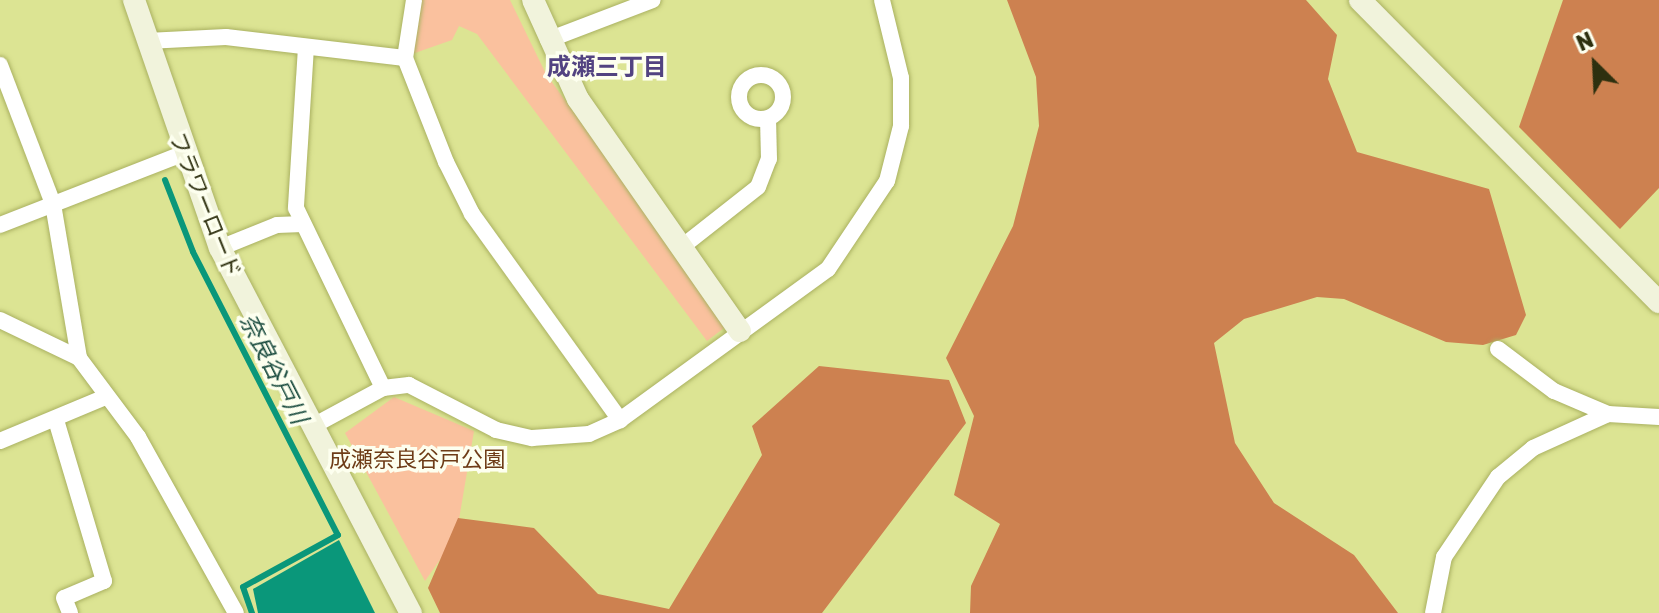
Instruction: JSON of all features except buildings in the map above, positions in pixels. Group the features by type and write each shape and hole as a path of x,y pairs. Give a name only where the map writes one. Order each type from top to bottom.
{"street":[{"name":"フラワーロード","path":"134,0 182,154 220,248 411,613"},
{"path":"414,0 405,58 472,214 620,420"},
{"path":"533,0 548,40 578,99 740,331"},
{"path":"548,40 653,0"},
{"path":"311,427 383,388 427,390 496,430 532,438 589,434 620,420 828,269 887,181 901,126 901,78 882,0"},
{"path":"1360,0 1659,302"},
{"path":"147,41 226,37 405,58"},
{"path":"306,47 293,190 303,224 383,388"},
{"path":"0,65 7,106 53,204 79,358 103,398 138,437 236,613"},
{"path":"683,246 758,187 769,159 768,119"},
{"path":"0,225 182,154"},
{"path":"220,248 277,225 303,224"},
{"path":"0,320 79,358"},
{"path":"1498,349 1540,383 1608,414 1659,417"},
{"path":"0,441 103,398"},
{"path":"1433,613 1444,557 1498,477 1533,448 1608,414"},
{"path":"56,420 104,581 64,598 70,613"}],"green space":[{"path":"418,0 510,0 546,74 728,325 707,341 477,34 459,26 452,40 412,54"},
{"name":"成瀬奈良谷戸公園","path":"394,397 474,431 456,537 425,581 345,433"}],"shaded area":[{"path":"1007,0 1306,0 1337,35 1328,79 1357,152 1489,189 1526,315 1516,335 1483,345 1446,342 1344,299 1317,297 1244,319 1214,343 1235,443 1274,503 1354,555 1398,613 970,613 971,586 1000,524 954,495 974,416 946,358 1013,226 1039,126 1036,77"},
{"path":"1563,0 1659,0 1659,188 1620,229 1519,127"},
{"path":"819,366 949,380 966,423 822,613 440,613 428,588 458,518 534,528 598,594 669,609 762,455 752,426"}],"water":[{"path":"339,540 375,613 258,613 253,589"}],"waterway":[{"name":"奈良谷戸川","path":"165,180 193,252 338,535 243,587 252,613"}],"district":[{"name":"成瀬三丁目","path":"607,68"}]}
